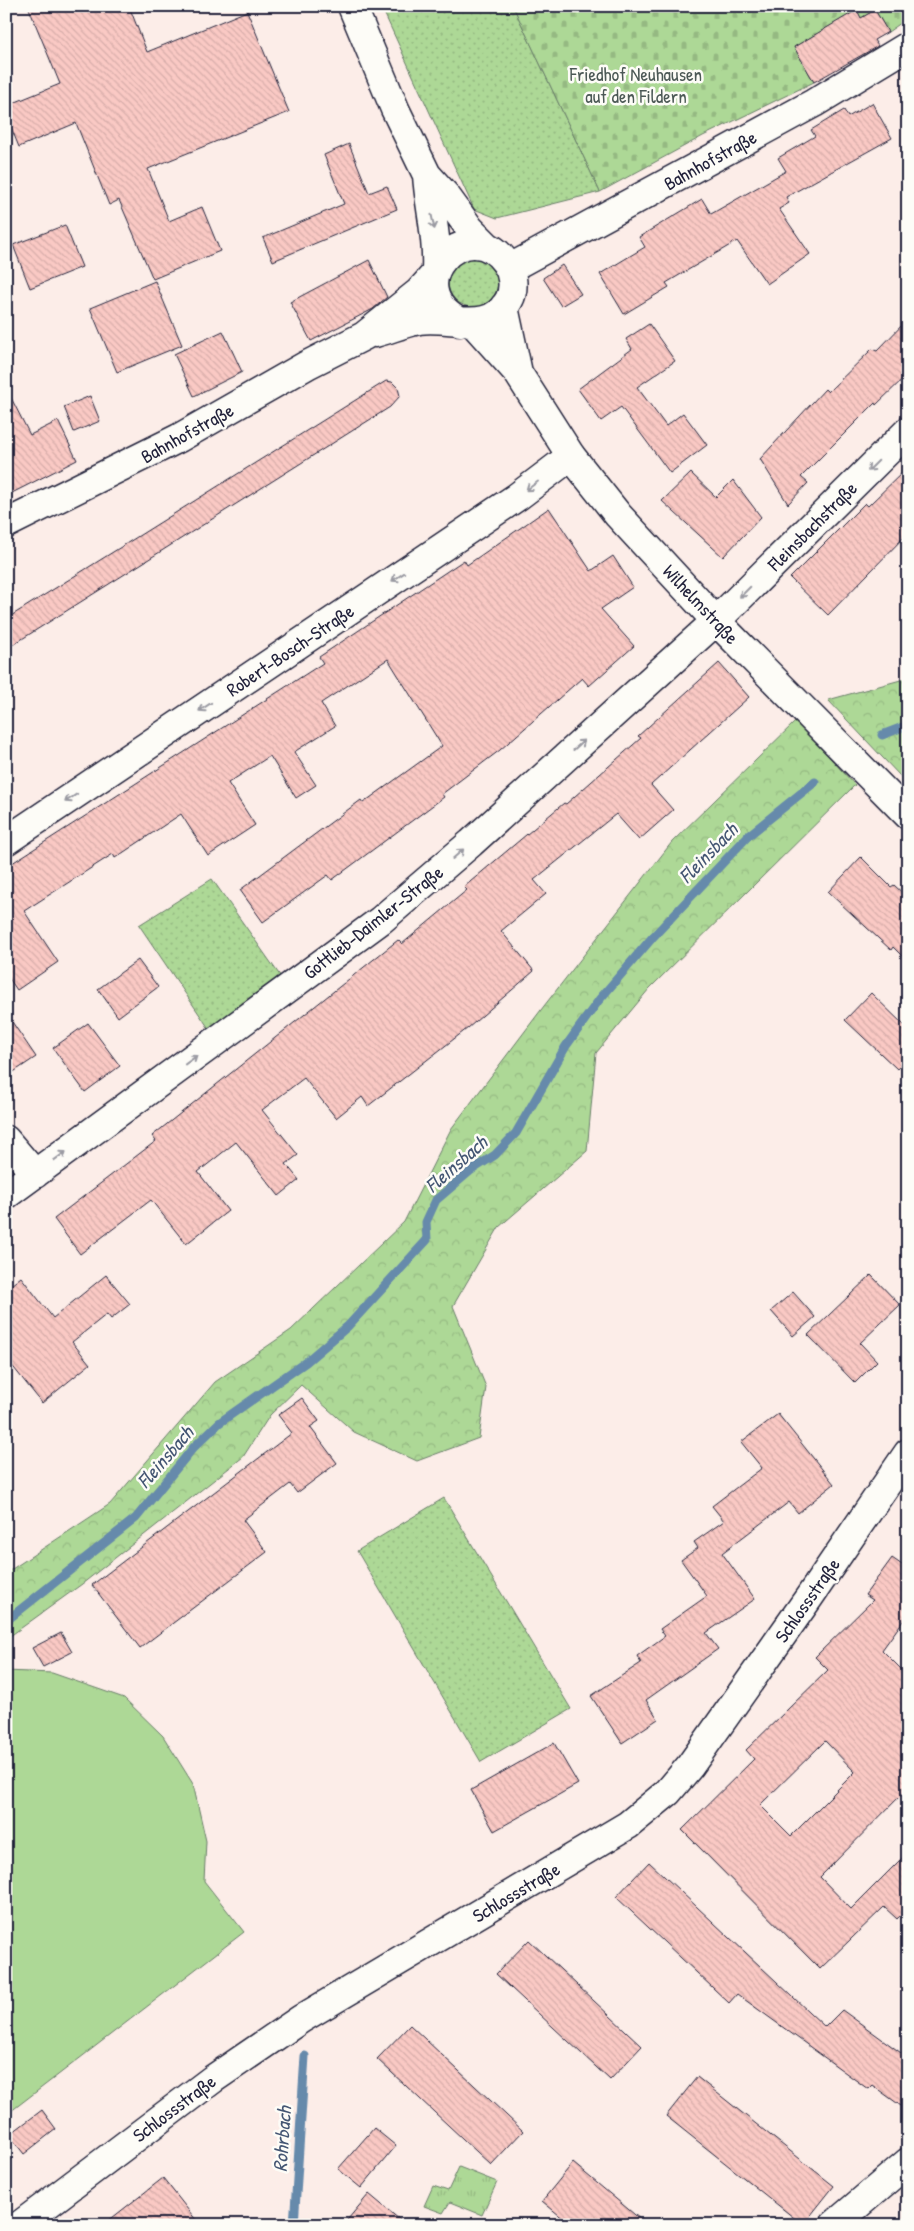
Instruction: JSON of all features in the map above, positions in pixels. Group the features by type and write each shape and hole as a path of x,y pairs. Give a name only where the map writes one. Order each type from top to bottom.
{"street":[{"path":"352,6 395,109 427,175 446,196 470,229 488,247 501,256 510,268 513,284 510,299 504,307 488,320 467,323 448,315 438,304 434,292 437,249 429,204 427,175"},
{"name":"Bahnhofstraße","path":"510,268 814,103 908,46"},
{"name":"Bahnhofstraße","path":"6,524 154,451 364,336 418,292 436,272 446,254 457,247 472,244 488,247"},
{"name":"Wilhelmstraße","path":"504,307 518,373"},
{"name":"Bahnhofstraße","path":"364,336 419,320 447,319 467,323"},
{"name":"Wilhelmstraße","path":"467,323 518,373 571,456 618,516 716,621 908,815"},
{"name":"Fleinsbachstraße","path":"716,621 908,431"},
{"name":"Robert-Bosch-Straße","path":"6,841 517,497 571,456"},
{"name":"Gottlieb-Daimler-Straße","path":"6,1195 381,920 471,843 716,621"},
{"path":"6,1140 35,1174"},
{"name":"Schlossstraße","path":"20,2225 213,2079 301,2019 628,1825 668,1792 690,1766 908,1453"},
{"path":"834,2225 908,2162"}],"green space":[{"path":"381,6 513,6 600,192 497,218 474,209"},
{"name":"Friedhof Neuhausen auf den Fildern","path":"513,6 908,6 908,18 888,32 875,10 861,18 857,11 794,47 814,82 703,136 600,192"},
{"path":"473,257 482,259 493,268 498,282 496,291 487,302 473,307 464,305 453,296 448,282 450,273 459,262"},
{"path":"908,678 908,773 901,777 828,700"},
{"path":"796,721 855,785 649,989 596,1053 587,1151 499,1227 453,1306 486,1387 479,1438 417,1461 354,1432 301,1385 270,1415 243,1457 82,1584 6,1639 6,1573 110,1504 215,1382 291,1330 404,1222 451,1129 672,842"},
{"path":"212,879 281,977 212,1033 139,925"},
{"path":"444,1498 571,1709 481,1762 357,1551"},
{"path":"6,1671 52,1673 124,1698 163,1736 193,1784 206,1841 204,1881 244,1932 6,2115"},
{"path":"459,2167 497,2182 482,2215 450,2202 443,2213 424,2206 433,2186 448,2191"}],"building":[{"path":"28,6 129,6 147,52 247,11 289,112 148,169 169,221 202,207 220,251 153,279 119,200 109,205 76,123 19,147 6,115 6,106 60,84"},
{"path":"857,10 861,18 875,10 888,32 874,40 878,46 814,82 794,47"},
{"path":"872,103 892,138 786,197 789,203 779,209 810,254 767,284 737,241 666,283 669,287 624,314 600,274 645,247 639,237 702,199 711,214 786,171 778,158 815,136 811,130 844,110 848,117"},
{"path":"349,144 369,193 387,186 397,209 273,261 263,238 344,204 324,155"},
{"path":"65,225 82,267 30,288 13,245"},
{"path":"369,260 387,297 373,309 311,341 290,302"},
{"path":"562,265 581,294 561,306 543,278"},
{"path":"155,281 182,345 117,372 90,308"},
{"path":"908,319 908,374 876,405 875,403 801,477 808,483 788,504 760,459 825,389 828,392 872,349 877,351"},
{"path":"649,324 675,361 637,387 666,426 683,413 707,445 670,473 621,407 601,421 578,389 632,349 626,339"},
{"path":"223,331 242,372 194,396 174,354"},
{"path":"386,381 392,382 398,388 400,396 390,407 6,649 6,619"},
{"path":"6,388 30,435 58,421 77,460 6,496"},
{"path":"90,396 100,421 74,432 64,407"},
{"path":"908,467 908,533 828,615 790,578 865,503 868,506"},
{"path":"691,473 716,497 733,480 761,517 723,557 662,501"},
{"path":"549,508 591,571 613,556 633,587 601,609 634,646 589,686 582,678 500,750 442,794 444,797 332,880 328,875 263,922 240,890 361,800 363,803 442,746 388,659 321,703 335,726 294,752 316,785 296,798 270,756 228,783 255,825 208,856 181,814 115,858 113,854 24,911 58,962 17,990 6,974 6,867 323,663 319,657 464,560 467,565"},
{"path":"719,663 749,697 651,785 673,810 639,840 616,814 534,880 546,894 501,931 534,971 468,1028 368,1106 362,1097 336,1118 304,1078 262,1110 298,1155 286,1164 299,1180 279,1196 236,1142 198,1172 228,1211 186,1244 151,1200 80,1254 54,1219 156,1141 152,1136 398,940 402,944 467,890 464,887 564,803 566,804 641,738 638,736"},
{"path":"861,857 891,887 894,885 908,898 908,962 893,947 891,950 828,892"},
{"path":"138,960 158,987 118,1017 98,989"},
{"path":"871,993 908,1029 908,1058 897,1069 845,1020"},
{"path":"6,1013 36,1057 6,1077"},
{"path":"88,1023 120,1066 85,1092 53,1048"},
{"path":"106,1275 130,1304 111,1319 107,1314 72,1342 90,1364 42,1403 6,1358 6,1289 21,1277 53,1318"},
{"path":"871,1275 900,1305 860,1343 877,1361 855,1383 808,1335"},
{"path":"793,1292 815,1317 793,1336 771,1311"},
{"path":"302,1398 319,1421 310,1427 337,1463 297,1493 290,1484 243,1520 267,1552 140,1648 92,1585 292,1433 278,1415"},
{"path":"778,1414 834,1484 798,1513 789,1502 722,1553 755,1599 706,1633 718,1649 646,1700 658,1719 622,1743 591,1696 641,1663 637,1656 665,1636 660,1629 707,1596 681,1560 698,1548 694,1542 724,1521 712,1506 762,1468 741,1442"},
{"path":"892,1558 908,1569 908,1614 882,1650 908,1676 908,1788 820,1877 851,1909 908,1852 908,1908 897,1919 884,1907 820,1969 682,1830 754,1759 746,1750 828,1670 815,1657 873,1600 865,1595","holes":["825,1741 855,1772 791,1836 760,1805"]},
{"path":"61,1633 72,1652 43,1667 32,1648"},
{"path":"554,1743 578,1784 494,1831 471,1790"},
{"path":"649,1862 825,2027 842,2010 908,2058 908,2111 872,2085 868,2089 737,1994 729,2003 616,1897"},
{"path":"529,1940 642,2046 610,2080 496,1974"},
{"path":"410,2025 523,2131 491,2165 377,2059"},
{"path":"697,2077 834,2186 803,2225 666,2116"},
{"path":"42,2110 56,2129 24,2154 9,2135"},
{"path":"374,2128 396,2146 361,2188 338,2169"},
{"path":"573,2163 647,2225 571,2225 542,2201"},
{"path":"163,2178 200,2225 103,2225"},
{"path":"369,2194 406,2225 343,2225"}],"waterway":[{"name":"Fleinsbach","path":"882,735 908,725"},
{"name":"Fleinsbach","path":"6,1621 136,1518 193,1448 219,1423 306,1362 348,1326 427,1240 426,1222 436,1200 470,1171 495,1155 516,1133 566,1046 599,1000 652,938 748,836 815,782"},
{"name":"Rohrbach","path":"294,2225 305,2056"}]}
